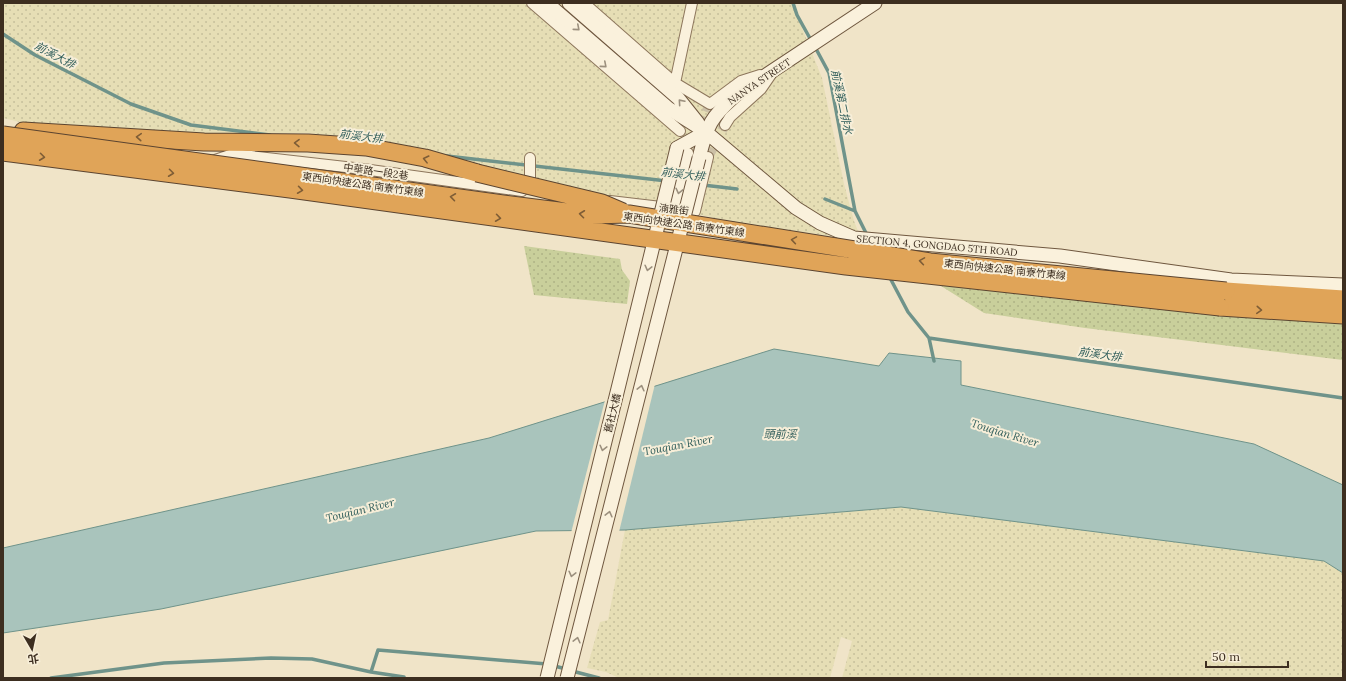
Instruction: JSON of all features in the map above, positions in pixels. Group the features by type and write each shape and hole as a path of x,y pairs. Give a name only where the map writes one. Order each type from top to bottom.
{"highway":[{"path":"23,131 204,142 308,143 366,147 425,158 477,174 602,203 629,214"},
{"name":"東西向快速公路 南寮竹東線","path":"3,135 503,204 591,215 629,214 930,262 1226,291 1343,299"},
{"name":"東西向快速公路 南寮竹東線","path":"3,152 290,189 846,266 1220,307 1343,316"}],"street":[{"path":"532,3 680,131"},
{"path":"547,3 668,108 706,132"},
{"path":"570,3 678,98 706,132"},
{"path":"584,3 675,83 710,104 741,81 773,71"},
{"path":"675,83 692,3"},
{"name":"NANYA STREET","path":"693,154 718,110 736,95 826,37 875,3"},
{"path":"725,125 730,117 761,89 773,71"},
{"name":"中華路一段2巷","path":"3,128 23,131 40,144"},
{"path":"674,209 683,172 706,132"},
{"name":"SECTION 4, GONGDAO 5TH ROAD","path":"706,132 796,208 820,223 854,238 1060,256 1231,280 1343,285"},
{"name":"中華路一段2巷","path":"3,139 200,165 233,154 364,169 495,188 653,206"},
{"path":"567,678 693,154"},
{"name":"湳雅街","path":"653,206 694,211 702,177 693,154"},
{"name":"舊社大橋","path":"547,678 693,154"},
{"path":"530,158 530,181"},
{"name":"中華路一段2巷","path":"495,188 530,181 563,196"},
{"name":"SECTION 4, GONGDAO 5TH ROAD","path":"1060,256 1072,264 1151,275 1230,283 1343,290"}],"shaded area":[{"path":"3,3 792,3 822,78 844,184 854,221 863,244 831,236 738,223 557,184 391,143 308,133 208,134 20,122 3,118"},
{"path":"901,507 1324,561 1343,573 1343,678 842,678 852,641 841,637 830,678 619,678 606,672 587,668 600,622 608,620 625,530"}],"green space":[{"path":"524,246 620,259 622,270 630,281 627,304 534,295"},
{"path":"914,269 1343,319 1343,360 1085,328 984,313"}],"water":[{"name":"頭前溪","path":"774,349 879,366 889,353 961,361 961,385 1254,444 1343,485 1343,573 1324,561 901,507 625,530 536,531 161,609 3,633 3,548 489,438"}],"pier":[{"path":"655,384 619,532 571,533 605,400"}],"waterway":[{"name":"前溪第二排水","path":"793,3 797,15 812,42"},
{"name":"前溪大排","path":"3,34 35,55 131,104 191,125 270,135"},
{"name":"前溪第二排水","path":"815,47 829,73 855,211 866,233"},
{"name":"前溪大排","path":"447,156 667,181"},
{"name":"前溪大排","path":"703,185 737,189"},
{"name":"前溪大排","path":"825,199 855,211"},
{"name":"前溪大排","path":"889,276 908,312 929,338 1343,398"},
{"path":"929,338 934,361"},
{"path":"51,678 164,663 271,658 312,659 371,672 378,650 547,664 566,669"},
{"path":"572,671 599,678"},
{"path":"371,672 404,677"}],"tunnel":[{"path":"688,153 710,104"},
{"path":"708,157 725,125"}],"water label":[{"name":"Touqian River","path":"1005,433"},
{"name":"Touqian River","path":"678,445"},
{"name":"Touqian River","path":"360,510"}]}
